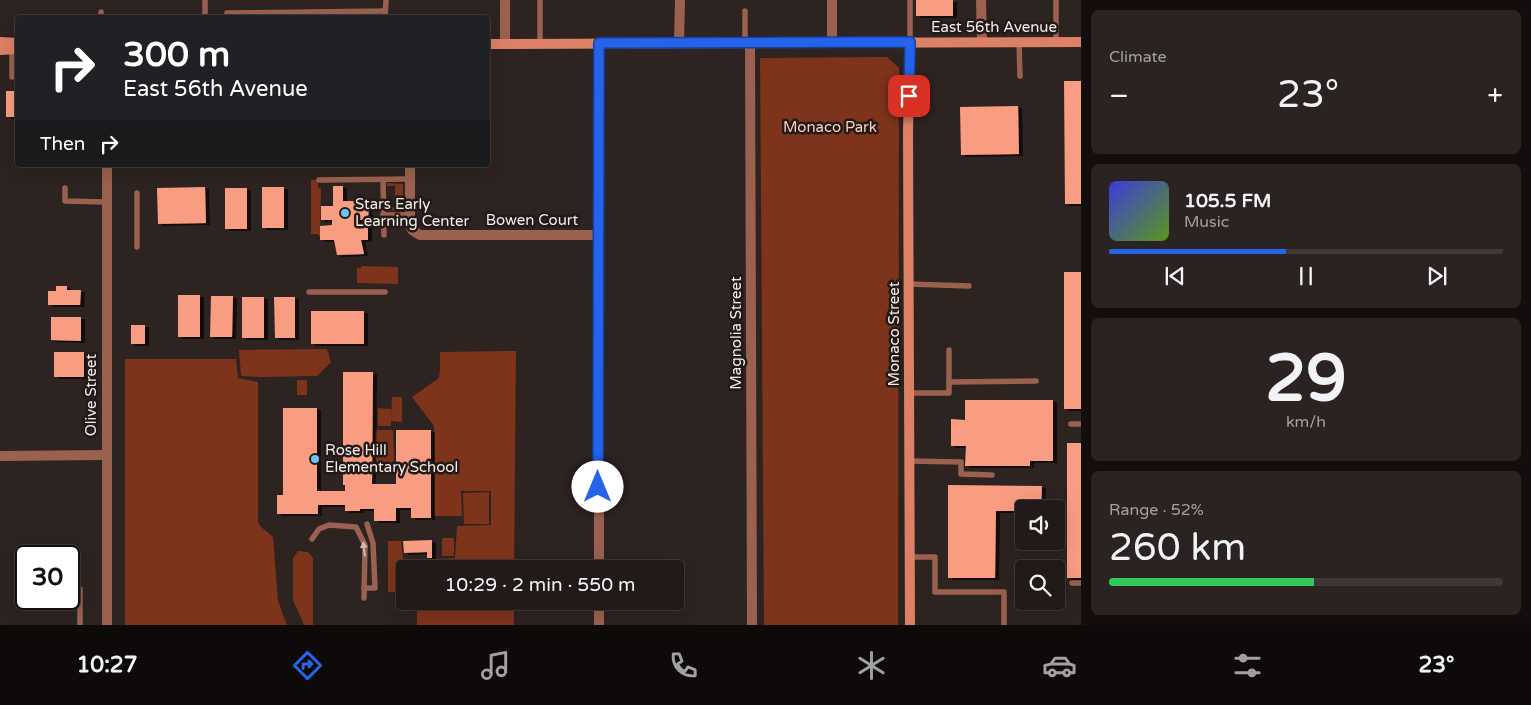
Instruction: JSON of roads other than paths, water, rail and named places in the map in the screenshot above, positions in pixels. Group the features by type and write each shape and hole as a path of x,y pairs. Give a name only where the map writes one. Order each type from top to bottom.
{"main road":[{"path":"0,42 15,47"},
{"name":"Monaco Street","path":"910,42 908,133 910,625"},
{"name":"East 56th Avenue","path":"490,44 1081,42"},
{"path":"0,50 15,47"}],"street":[{"path":"504,44 505,0"},
{"path":"680,0 680,42"},
{"path":"832,0 832,42"},
{"path":"981,0 982,42"},
{"name":"Magnolia Street","path":"748,42 752,625"},
{"path":"599,43 599,560"},
{"name":"Olive Street","path":"107,167 107,625"},
{"name":"Bowen Court","path":"410,167 410,215 412,229 420,235 599,235"},
{"path":"0,456 106,455"},
{"path":"599,610 599,625"}],"lane":[{"path":"205,0 205,15"},
{"path":"227,15 227,13 259,15 386,14 386,0"},
{"path":"540,0 540,43"},
{"path":"910,0 910,42"},
{"path":"1056,0 1056,42"},
{"path":"745,11 748,42"},
{"path":"1019,42 1020,76"},
{"path":"12,77 15,54"},
{"path":"319,180 410,179"},
{"path":"383,180 384,234"},
{"path":"65,188 65,201 106,202"},
{"path":"137,192 137,247"},
{"path":"383,215 410,215"},
{"path":"909,284 969,286"},
{"path":"309,292 385,292"},
{"path":"909,393 949,393 949,350"},
{"path":"949,382 1036,381"},
{"path":"1072,424 1081,424"},
{"path":"909,461 961,462 961,474 992,475"},
{"path":"364,588 375,588 373,544 367,524"},
{"path":"312,539 319,529 329,525 356,527 365,545 364,598"},
{"path":"910,557 935,557 935,592 1004,592 1004,625"},
{"path":"1072,583 1081,583"},
{"path":"80,610 80,625"}],"place":[{"name":"Stars Early Learning Center","path":"345,213"},
{"name":"Rose Hill Elementary School","path":"315,459"}],"park label":[{"name":"Monaco Park","path":"830,127"}]}
